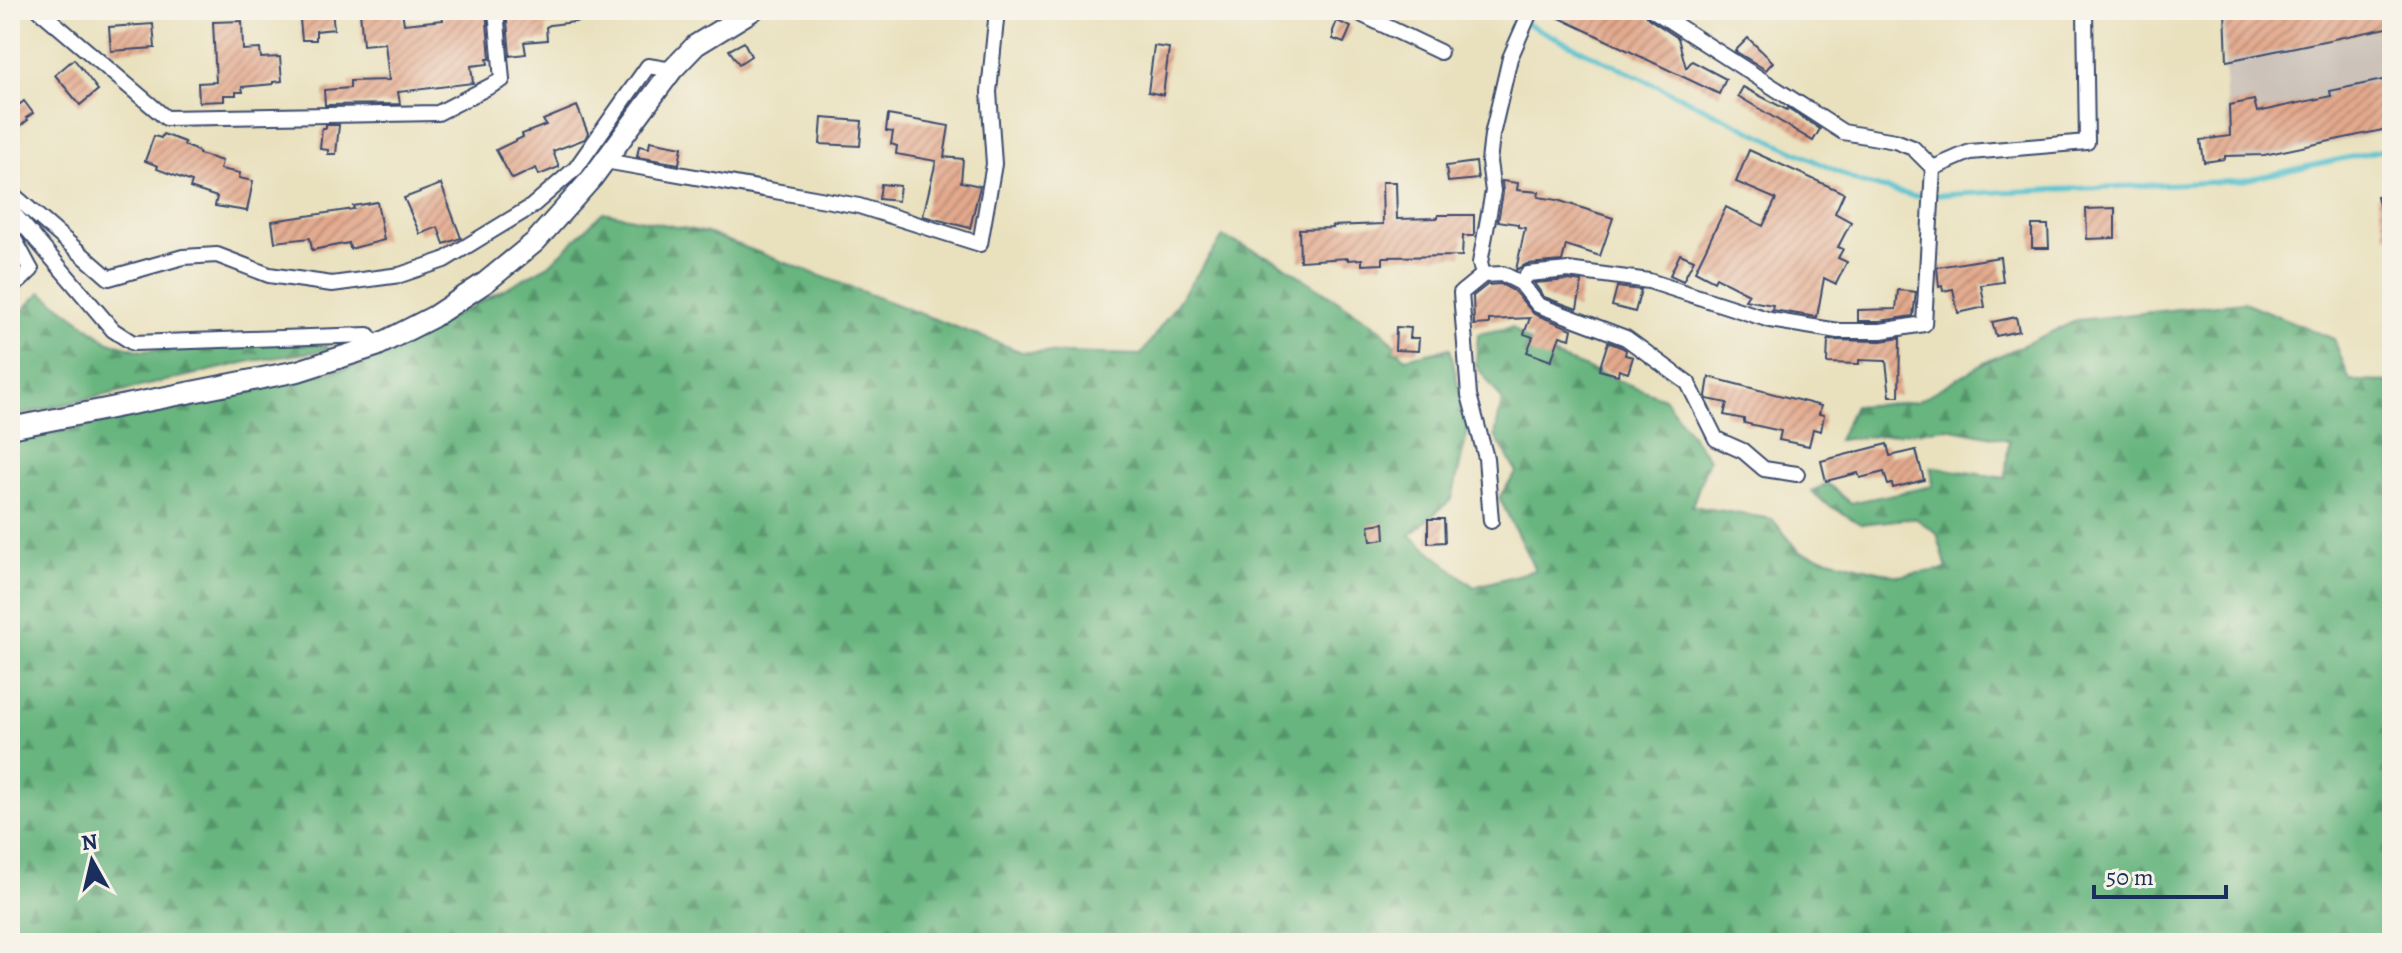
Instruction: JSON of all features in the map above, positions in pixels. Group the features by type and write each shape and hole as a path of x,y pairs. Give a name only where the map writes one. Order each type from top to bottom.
{"street":[{"path":"39,10 166,118 438,113 502,80 496,10"},
{"path":"10,428 298,371 376,346 433,317 486,282 535,242 605,161 672,70 696,45 753,10"},
{"path":"605,161 859,206 980,244 994,164 989,92 997,10"},
{"path":"1352,10 1440,52"},
{"path":"1521,283 1528,274 1568,270 1649,281 1770,320 1838,331 1881,331 1924,324 1933,168 1913,148 1895,141 1843,132 1653,10"},
{"path":"1933,168 1970,152 2087,142 2085,10"},
{"path":"1483,275 1480,263 1493,191 1489,162 1492,135 1510,58 1531,12"},
{"path":"10,192 109,278 183,257 217,255 269,275 332,284 400,275 444,260 531,207 576,168 648,66 672,70"},
{"path":"10,209 113,330 133,343 368,335 376,346"},
{"path":"10,231 31,270"},
{"path":"10,245 31,270"},
{"path":"10,281 20,281 31,270"},
{"path":"1491,521 1486,458 1469,395 1461,293 1483,275 1503,274 1521,283 1538,305 1626,338 1688,383 1716,439 1743,451 1764,469 1797,474"}],"shaded area":[{"path":"2222,10 2392,10 2392,130 2262,158 2229,159"}],"green space":[{"path":"603,212 707,233 1022,352 1141,355 1223,237 1275,260 1381,329 1405,358 1450,348 1468,430 1452,499 1410,535 1474,587 1535,570 1499,497 1517,472 1495,436 1502,400 1476,365 1478,334 1512,327 1539,350 1664,398 1709,459 1692,506 1772,519 1800,552 1898,576 1947,569 1937,533 1915,518 1861,524 1811,491 1828,484 1850,503 1933,486 1931,467 2005,478 2009,440 1947,428 1838,440 1854,406 1916,402 1988,361 2078,320 2244,302 2334,339 2350,381 2392,382 2392,943 10,943 10,443 365,364 549,265"},
{"path":"41,292 109,342 142,351 256,340 326,346 328,350 252,361 10,417 10,327"}],"building":[{"path":"299,10 332,10 334,29 316,31 316,40 302,40"},
{"path":"402,10 404,24 443,20 442,10 486,10 488,64 471,66 473,83 398,92 400,104 325,105 324,90 350,88 350,81 389,80 385,43 363,45 360,11"},
{"path":"506,10 599,10 600,19 550,25 546,27 547,40 524,42 526,54 510,56"},
{"path":"1543,10 1643,10 1648,18 1678,38 1686,68 1692,61 1726,79 1719,94"},
{"path":"2225,10 2392,10 2392,27 2227,61"},
{"path":"242,21 243,50 260,49 261,58 280,57 282,81 242,87 243,92 224,95 224,101 199,102 198,83 216,82 213,22"},
{"path":"1337,21 1351,27 1344,43 1333,39"},
{"path":"153,24 155,48 111,51 109,27"},
{"path":"1748,38 1773,62 1766,70 1735,51"},
{"path":"744,42 751,56 739,64 729,50"},
{"path":"1154,46 1169,48 1163,95 1148,92"},
{"path":"74,59 98,90 80,105 55,75"},
{"path":"2392,78 2392,128 2264,155 2225,156 2225,159 2204,162 2201,140 2230,136 2229,105 2254,100 2257,112 2331,96 2330,91"},
{"path":"1743,87 1788,108 1820,129 1813,141 1738,96"},
{"path":"24,101 33,113 10,134 10,112"},
{"path":"577,106 588,133 585,139 553,151 559,167 539,175 536,168 513,179 496,150 523,137 522,134 546,125 543,120"},
{"path":"888,115 949,126 944,157 963,159 961,182 980,186 970,228 923,216 936,161 896,154 897,146 891,144 893,132 886,131"},
{"path":"822,118 862,121 860,146 820,144"},
{"path":"339,125 336,154 320,149 322,128"},
{"path":"163,134 185,142 184,145 199,154 222,161 220,169 240,173 239,178 253,181 247,211 215,206 217,197 190,188 192,182 157,169 158,166 145,161 154,136 161,138"},
{"path":"650,141 682,147 679,164 637,157 639,146 649,148"},
{"path":"1749,150 1844,193 1835,213 1851,222 1838,247 1843,249 1838,258 1847,262 1836,284 1824,278 1817,317 1772,310 1773,305 1745,300 1749,294 1716,277 1714,281 1695,271 1726,207 1763,226 1776,199 1736,182"},
{"path":"1476,162 1478,179 1448,182 1446,166"},
{"path":"1502,181 1518,183 1517,190 1539,192 1538,197 1613,218 1600,256 1566,245 1562,261 1527,264 1516,270 1525,228 1498,221"},
{"path":"1382,182 1396,182 1397,219 1474,215 1474,236 1463,236 1462,256 1383,257 1383,264 1362,265 1362,259 1348,258 1300,261 1299,229 1383,224"},
{"path":"441,184 461,238 444,244 438,227 420,234 404,198"},
{"path":"881,184 900,186 898,201 879,199"},
{"path":"2392,193 2392,235 2386,236 2377,196"},
{"path":"377,202 384,240 350,249 349,243 312,250 310,238 275,242 272,221 354,209 353,206"},
{"path":"2115,208 2115,238 2087,239 2086,209"},
{"path":"2032,225 2048,225 2049,248 2032,248"},
{"path":"1680,254 1694,260 1683,281 1670,275"},
{"path":"2000,257 2003,282 1981,285 1985,307 1958,313 1953,289 1943,291 1942,286 1939,287 1937,267"},
{"path":"1582,282 1577,309 1544,297 1534,283"},
{"path":"1501,284 1514,291 1534,314 1572,329 1570,339 1560,336 1551,361 1527,352 1533,337 1524,334 1530,318 1489,320 1489,324 1474,325 1473,296 1487,285"},
{"path":"1617,287 1641,290 1635,312 1612,306"},
{"path":"1898,290 1916,292 1913,316 1858,321 1858,310 1896,309"},
{"path":"2016,317 2019,331 1996,336 1992,322"},
{"path":"1396,327 1411,328 1410,338 1419,338 1418,351 1395,350"},
{"path":"1900,338 1899,396 1890,396 1886,361 1827,363 1828,340 1881,341"},
{"path":"1608,342 1626,350 1625,355 1633,357 1628,373 1619,370 1618,375 1599,370"},
{"path":"1709,377 1821,406 1819,414 1824,415 1821,431 1813,429 1809,446 1779,440 1781,431 1724,415 1727,403 1707,399"},
{"path":"1887,444 1890,456 1916,450 1924,480 1893,488 1892,484 1888,485 1884,472 1860,478 1858,473 1826,481 1821,461"},
{"path":"1428,519 1444,519 1445,542 1428,543"},
{"path":"1384,523 1385,539 1371,541 1369,525"}],"waterway":[{"path":"1498,10 1859,182 1913,196 2240,181 2392,148"}]}
